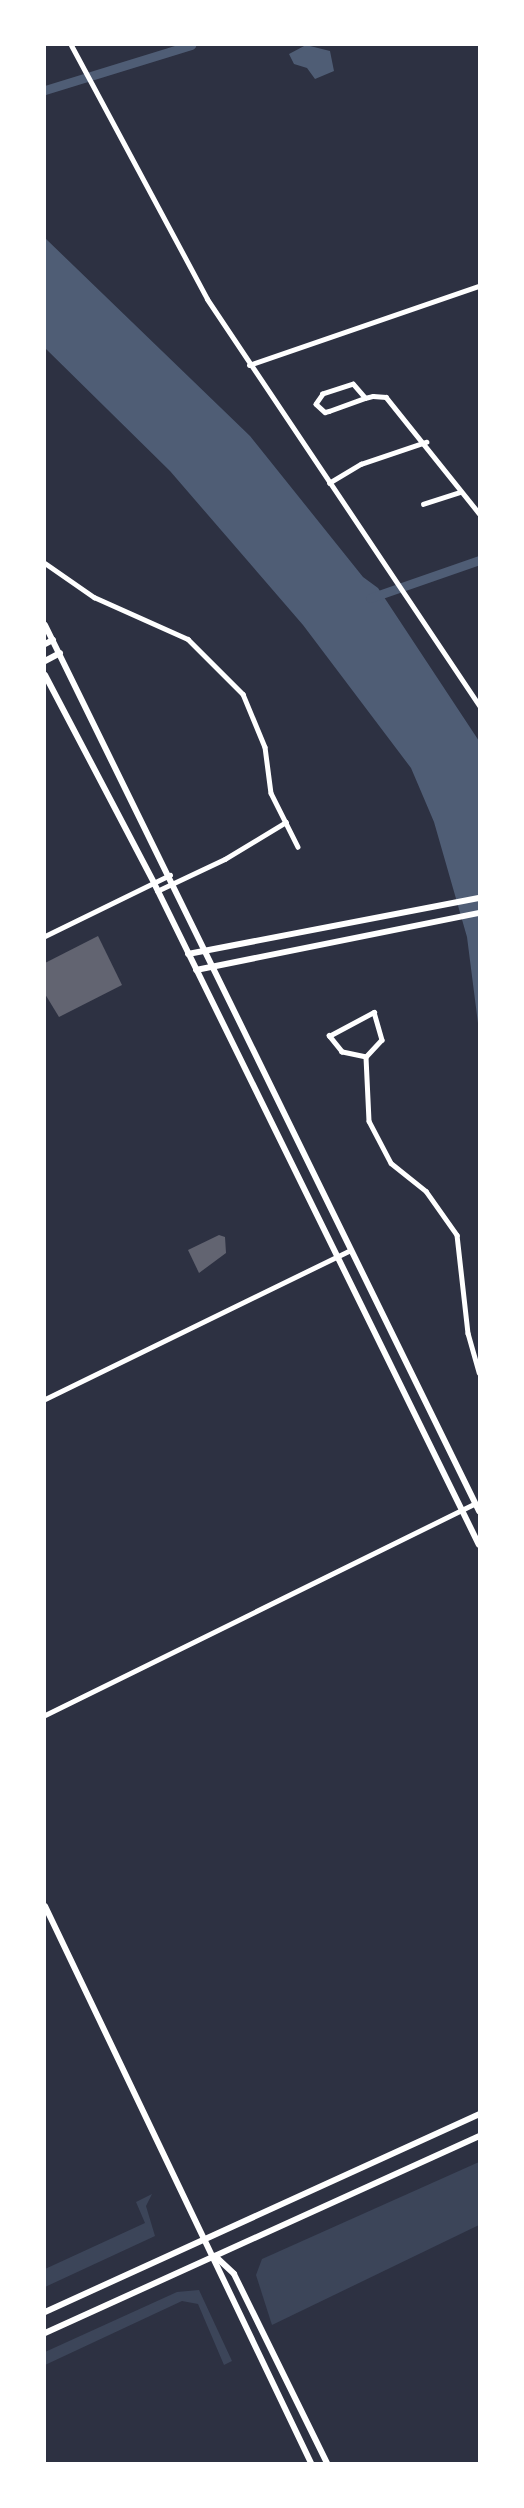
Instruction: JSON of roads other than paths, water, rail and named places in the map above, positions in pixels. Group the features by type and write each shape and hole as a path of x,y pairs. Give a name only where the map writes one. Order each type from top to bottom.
{"main road":[{"path":"45,625 170,875 203,951 479,1511"},
{"path":"45,644 53,640"},
{"path":"45,660 60,653"},
{"path":"45,675 154,883 479,1545"},
{"path":"188,954 479,898"},
{"path":"196,970 479,914"},
{"path":"45,1906 206,2239 215,2255 234,2274 327,2463"},
{"path":"45,2312 479,2114"},
{"path":"45,2333 479,2136"},
{"path":"215,2255 220,2281 311,2463"}],"street":[{"path":"71,45 249,365 479,706"},
{"path":"249,365 479,286"},
{"path":"365,398 353,384 323,394 316,404 325,412 365,398 386,397 426,442 459,492 479,513"},
{"path":"329,483 361,464 426,442"},
{"path":"423,504 459,492"},
{"path":"45,563 94,597 204,651 243,694 260,728 271,794 298,847"},
{"path":"157,891 286,822"},
{"path":"45,936 170,875"},
{"path":"366,1057 342,1052 329,1036 374,1012 382,1040 366,1057 369,1121 383,1152 426,1191 462,1249 468,1333 479,1371"},
{"path":"45,1399 351,1250"},
{"path":"45,1715 475,1503"}],"waterway":[{"path":"45,90 191,45"},
{"path":"370,598 479,560"}]}
